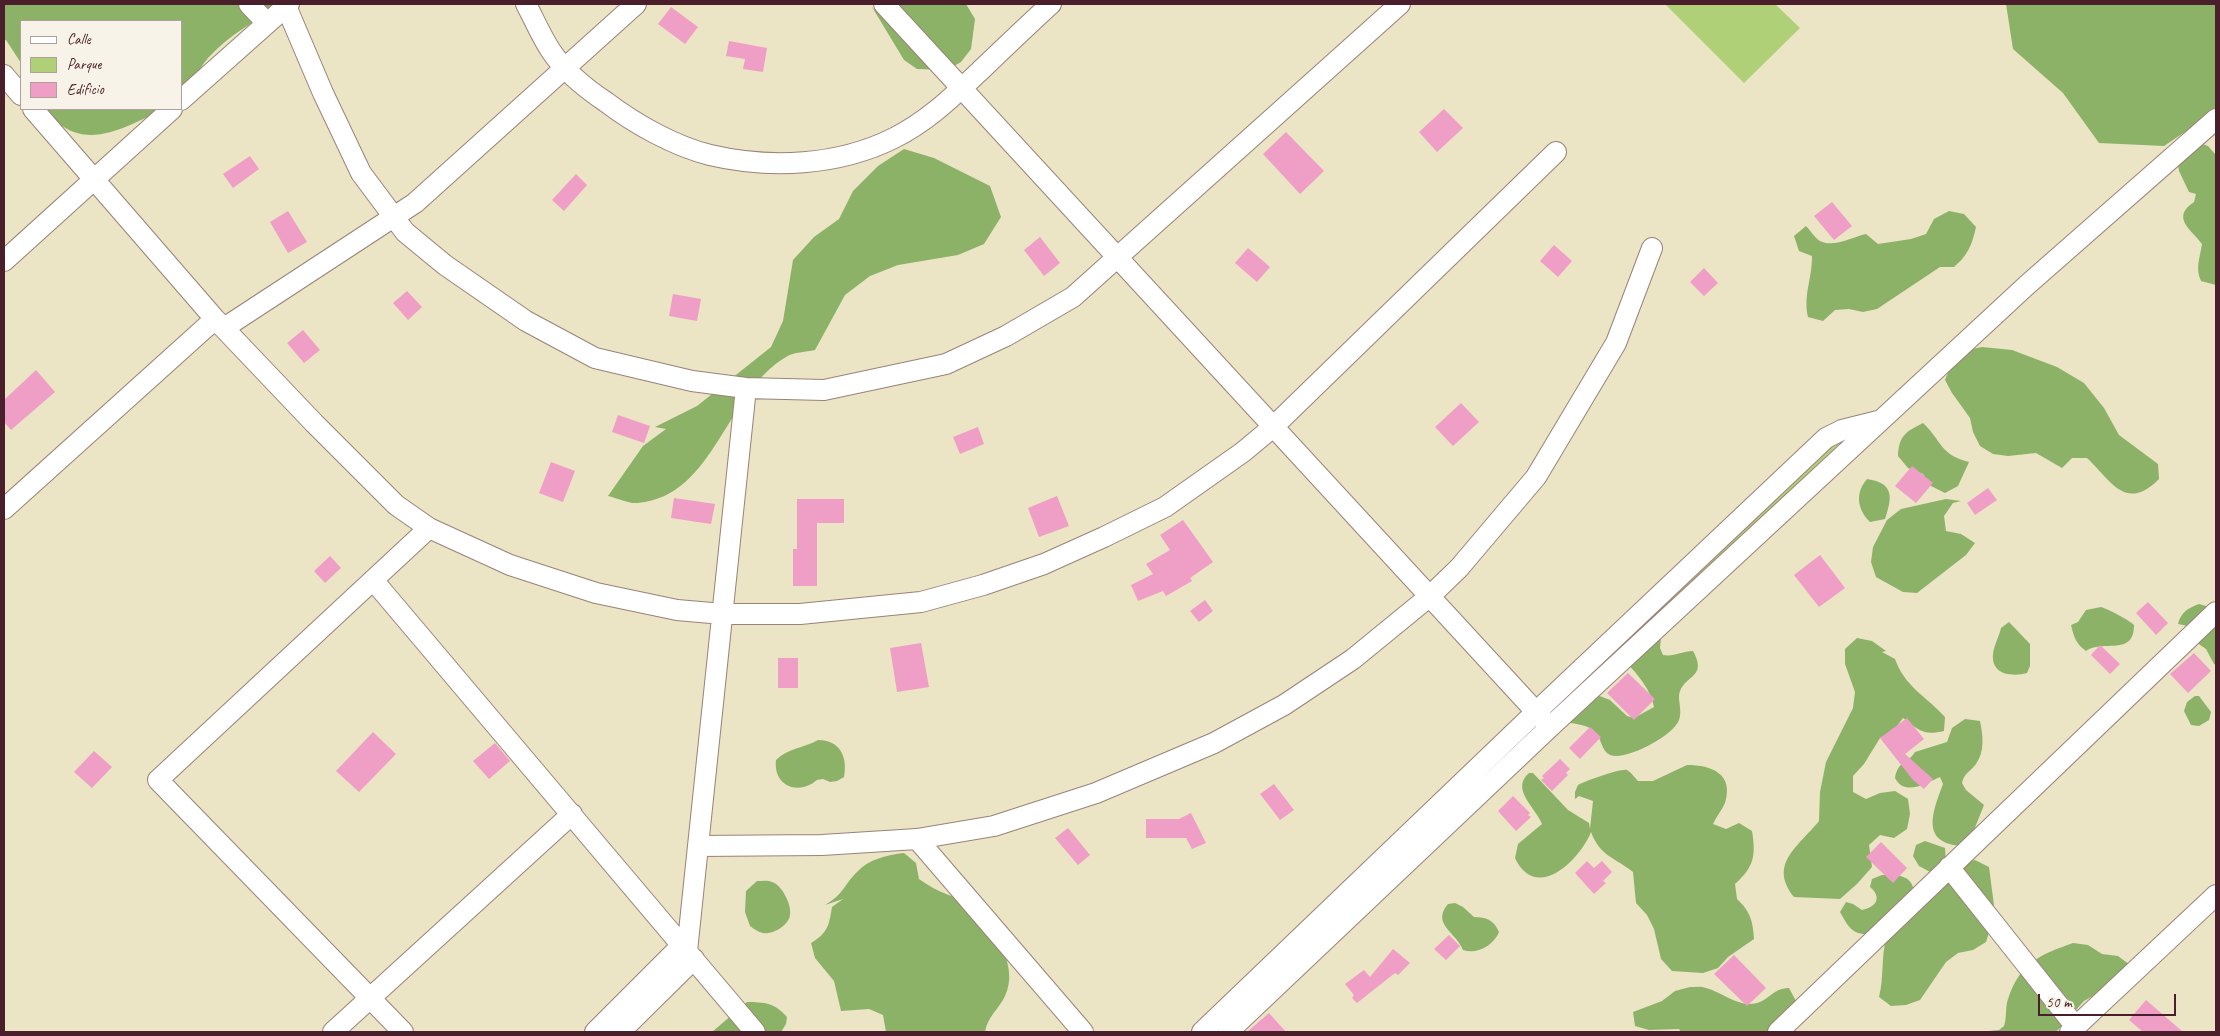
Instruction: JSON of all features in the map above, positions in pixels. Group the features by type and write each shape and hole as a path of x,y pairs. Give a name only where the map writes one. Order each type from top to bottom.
{"street":[{"path":"249,4 267,23"},
{"path":"526,4 551,51 565,68 584,86 631,121 654,133 708,154 752,161 792,163 833,160 866,151 895,138 931,117 1051,4"},
{"path":"4,508 219,323 394,219 415,203 636,4"},
{"path":"884,4 1550,727"},
{"path":"182,99 287,5 323,93 361,173 405,232 446,266 526,321 595,358 692,381 746,388 824,390 946,364 1006,336 1073,297 1400,4"},
{"path":"4,75 20,94"},
{"path":"33,110 219,323 314,423 396,505 429,528 510,566 596,593 678,610 723,614 800,614 921,602 983,585 1044,564 1165,507 1243,452 1273,427 1556,152"},
{"path":"4,261 171,110"},
{"path":"1228,1032 1550,727 2027,285 2216,119"},
{"path":"698,846 822,845 917,839 994,826 1096,793 1214,744 1284,705 1353,659 1430,596 1459,568 1536,477 1616,343 1652,248"},
{"path":"620,1032 688,952 746,388"},
{"path":"1202,1032 1826,438 1842,430 1880,421"},
{"path":"403,1032 158,780 429,528"},
{"path":"373,580 755,1032"},
{"path":"1778,1032 2216,612"},
{"path":"333,1032 572,814"},
{"path":"917,839 1083,1032"},
{"path":"1949,867 2073,1030 2216,895"},
{"path":"595,1032 688,952"}],"green space":[{"path":"4,4 283,4 243,28 216,49 182,95 182,20 20,20 20,61 6,40 4,41"},
{"path":"876,4 966,4 975,19 971,49 961,62 947,70 917,69 904,60 872,7 874,9"},
{"path":"1665,4 1775,4 1800,28 1744,83"},
{"path":"2006,4 2216,4 2216,111 2164,146 2099,143 2063,93 2013,49"},
{"path":"47,110 163,110 115,131 89,135 76,133 64,127 51,118"},
{"path":"2200,143 2208,146 2216,155 2216,285 2201,281 2198,267 2202,244 2183,219 2187,208 2194,202 2196,194 2189,192 2179,171 2178,164"},
{"path":"904,149 934,158 990,186 1001,217 984,244 958,255 898,265 870,276 845,295 815,350 789,355 766,373 748,394 703,463 685,482 664,496 638,503 627,502 608,496 643,446 666,429 655,427 697,406 771,347 783,321 793,260 814,237 839,219 853,191 878,166"},
{"path":"1949,211 1964,214 1976,227 1969,249 1954,267 1940,267 1877,309 1863,312 1849,309 1835,310 1823,321 1808,317 1807,294 1812,256 1799,251 1794,236 1806,226 1818,240 1825,243 1837,243 1866,234 1878,244 1911,239 1926,234 1934,219"},
{"path":"1982,347 2012,350 2057,367 2084,383 2104,408 2119,435 2158,464 2159,479 2147,489 2137,493 2128,493 2112,484 2087,458 2072,458 2062,468 2036,453 2008,456 1993,454 1980,446 1973,432 1970,418 1945,380 1951,367 1963,354"},
{"path":"1923,423 1942,447 1959,459 1969,462 1958,486 1945,493 1931,486 1923,474 1908,468 1898,456 1904,435"},
{"path":"1834,439 1839,444 1565,704 1560,702"},
{"path":"1867,479 1883,484 1887,488 1890,498 1885,519 1870,522 1862,512 1859,495"},
{"path":"1946,499 1961,501 1953,503 1944,516 1946,531 1961,534 1975,543 1966,555 1917,593 1903,592 1876,577 1871,562 1873,547 1887,520 1901,509"},
{"path":"2199,604 2206,606 2215,619 2216,665 2206,649 2193,640 2188,626 2178,624 2181,616 2186,611"},
{"path":"2101,607 2128,620 2134,625 2133,635 2129,641 2123,644 2101,646 2086,651 2076,640 2071,625 2078,622 2086,610"},
{"path":"2009,622 2030,644 2030,666 2027,673 2015,675 2004,673 1995,666 1993,661 1993,654 2001,628"},
{"path":"1661,638 1660,648 1663,655 1693,651 1698,667 1681,690 1679,697 1680,717 1668,733 1659,740 1637,751 1617,756 1607,753 1593,730 1581,725 1564,722 1594,694 1610,700 1627,716 1634,718 1654,707 1647,689 1627,663"},
{"path":"1857,638 1872,641 1886,651 1882,652 1895,659 1899,669 1910,684 1945,717 1944,731 1931,733 1922,731 1903,718 1894,730 1880,738 1864,764 1853,776 1853,792 1866,799 1880,793 1895,791 1908,799 1910,814 1907,829 1894,838 1880,835 1869,845 1872,867 1840,899 1794,897 1784,875 1785,865 1795,848 1819,821 1820,792 1826,762 1853,708 1855,692 1845,664 1845,649"},
{"path":"2195,696 2199,696 2211,712 2209,720 2199,726 2191,725 2184,711 2187,702"},
{"path":"1965,719 1980,721 1982,743 1979,759 1962,783 1966,790 1984,805 1972,835 1963,846 1949,844 1940,839 1935,833 1933,815 1943,784 1940,777 1910,788 1899,784 1895,778 1898,768 1915,752 1947,742 1952,728"},
{"path":"818,740 832,743 841,751 845,763 844,777 830,782 823,779 817,780 810,785 802,787 788,786 778,776 776,760 786,753"},
{"path":"1687,765 1712,769 1724,778 1727,793 1725,803 1713,824 1726,829 1739,823 1752,831 1754,847 1750,866 1735,884 1737,899 1750,917 1754,939 1728,957 1718,968 1703,973 1672,971 1661,959 1654,929 1647,915 1636,903 1633,872 1603,851 1591,832 1585,843 1568,864 1557,872 1545,877 1534,877 1524,871 1515,858 1518,844 1542,824 1523,792 1522,785 1529,773 1533,773 1568,810 1589,823 1590,829 1593,801 1579,796 1575,799 1578,785 1603,775 1624,770 1627,770 1638,781 1653,781"},
{"path":"1925,841 1945,848 1946,864 1932,873 1919,866 1913,856 1916,845"},
{"path":"904,853 916,863 919,879 926,884 955,897 978,904 997,936 1007,960 1009,984 1005,996 988,1022 985,1032 886,1032 883,1015 869,1009 841,1011 834,981 815,958 811,943 821,936 827,928 832,907 843,899 825,905 836,897 852,877 867,864 885,856"},
{"path":"1975,860 1989,867 1995,913 1986,942 1973,950 1958,953 1946,962 1920,1000 1906,1005 1891,1006 1879,997 1886,939 1887,942 1901,917 1959,864"},
{"path":"1882,875 1898,876 1907,879 1913,886 1914,892 1868,934 1857,933 1850,928 1840,912 1846,902 1862,910 1871,907 1877,898 1870,887 1872,879"},
{"path":"757,881 769,881 776,884 786,896 790,911 789,919 784,926 767,933 761,933 750,926 745,912 746,891"},
{"path":"1455,903 1463,907 1474,917 1492,922 1497,928 1499,932 1497,937 1489,945 1474,951 1463,950 1443,923 1443,911 1448,904"},
{"path":"2073,943 2088,945 2102,954 2118,956 2130,965 2098,993 2084,1001 2056,1032 1979,1032 1999,1030 2004,1026 2008,999 2013,987 2018,977 2032,962 2041,956"},
{"path":"1690,987 1704,987 1738,1002 1750,1004 1761,1002 1778,990 1789,988 1796,1001 1786,1032 1681,1032 1679,1029 1649,1030 1635,1026 1633,1012 1662,1001 1675,991"},
{"path":"747,1002 769,1004 783,1012 787,1017 786,1024 781,1032 712,1032"}],"building":[{"path":"671,7 698,27 685,44 658,24"},
{"path":"729,41 767,48 763,72 743,69 745,59 726,56"},
{"path":"1444,109 1463,128 1437,152 1419,132"},
{"path":"1286,132 1324,171 1300,194 1263,154"},
{"path":"250,156 259,169 233,188 223,174"},
{"path":"576,174 587,185 564,211 552,200"},
{"path":"1832,202 1852,226 1834,240 1814,216"},
{"path":"288,211 307,242 288,253 270,222"},
{"path":"1040,237 1060,263 1044,276 1024,250"},
{"path":"1554,245 1572,261 1558,277 1540,261"},
{"path":"1248,248 1270,267 1257,282 1235,263"},
{"path":"1704,268 1718,283 1704,296 1690,282"},
{"path":"407,291 422,307 408,320 393,303"},
{"path":"673,294 701,299 697,321 669,316"},
{"path":"303,330 320,350 304,363 287,343"},
{"path":"36,370 55,392 11,430 4,422 4,400"},
{"path":"1461,403 1479,422 1453,446 1435,427"},
{"path":"618,415 650,426 644,443 612,432"},
{"path":"978,427 984,444 960,454 953,437"},
{"path":"551,462 575,471 563,502 539,493"},
{"path":"1912,466 1933,483 1916,503 1895,486"},
{"path":"1988,488 1997,500 1975,515 1967,503"},
{"path":"1057,496 1069,526 1039,537 1028,508"},
{"path":"674,498 715,504 711,524 671,518"},
{"path":"797,499 844,499 844,523 817,523 817,586 793,586 793,549 797,549"},
{"path":"1183,520 1213,562 1190,578 1192,581 1166,596 1163,591 1138,601 1131,585 1153,574 1146,564 1170,550 1160,535"},
{"path":"1820,555 1845,588 1819,607 1794,575"},
{"path":"330,556 341,568 325,583 314,571"},
{"path":"1205,600 1213,611 1199,622 1190,611"},
{"path":"2148,602 2168,623 2156,635 2136,613"},
{"path":"921,643 929,687 897,692 890,648"},
{"path":"2100,645 2120,664 2110,674 2091,655"},
{"path":"2194,653 2211,671 2188,693 2170,674"},
{"path":"778,658 798,658 798,688 778,688"},
{"path":"1628,673 1655,699 1634,720 1607,693"},
{"path":"1907,718 1924,739 1905,754 1933,779 1924,789 1913,780 1880,738"},
{"path":"1590,727 1601,737 1580,759 1569,748"},
{"path":"373,732 396,754 359,792 336,771"},
{"path":"495,743 510,761 489,779 473,761"},
{"path":"94,751 112,767 92,788 74,772"},
{"path":"1560,759 1570,769 1566,773 1568,775 1552,791 1541,780 1544,778 1542,776"},
{"path":"1274,784 1294,810 1280,820 1260,794"},
{"path":"1513,796 1530,813 1528,815 1531,817 1516,831 1498,811"},
{"path":"1191,813 1206,843 1192,849 1186,838 1146,838 1146,819 1179,819"},
{"path":"1068,828 1090,855 1078,865 1055,838"},
{"path":"1881,842 1907,868 1893,883 1866,857"},
{"path":"1587,861 1594,868 1602,861 1612,872 1603,881 1606,883 1594,894 1575,873"},
{"path":"1449,935 1460,946 1446,960 1434,949"},
{"path":"1393,949 1410,963 1398,975 1395,973 1357,1003 1352,998 1354,995 1345,984 1364,970 1370,977"},
{"path":"1734,955 1766,988 1747,1006 1714,974"},
{"path":"2146,1000 2183,1032 2143,1032 2129,1020"},
{"path":"1269,1013 1286,1032 1247,1032"}]}
